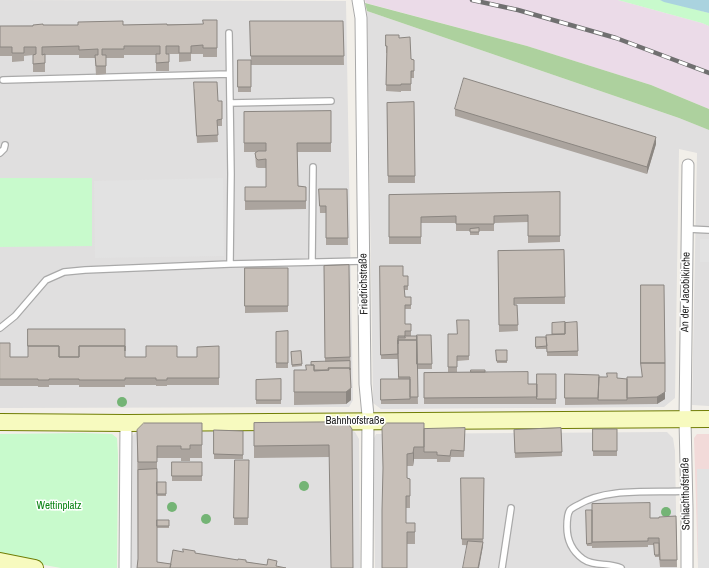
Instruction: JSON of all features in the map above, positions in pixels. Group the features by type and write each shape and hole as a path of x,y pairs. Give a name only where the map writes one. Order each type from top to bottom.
{"main road":[{"name":"Bahnhofstraße","path":"0,422 126,423 709,419"},
{"path":"1,564 35,568"}],"street":[{"name":"Friedrichstraße","path":"358,0 361,18 365,384 368,421 367,568"},
{"name":"An der Jacobikirche","path":"685,420 688,165"},
{"name":"Schlachthofstraße","path":"685,420 687,568"},
{"path":"125,568 126,423"}],"lane":[{"path":"229,33 231,174 230,264"},
{"path":"3,80 229,74"},
{"path":"230,103 331,101"},
{"path":"0,153 4,149 5,145"},
{"path":"312,262 314,167"},
{"path":"687,229 709,230"},
{"path":"0,328 15,316 46,280 64,272 230,264 364,261"},
{"path":"621,568 606,564 592,564 583,559 574,550 569,543 567,530 567,519 570,510 583,501 605,494 623,492 686,491"},
{"path":"502,568 511,508"}],"shaded area":[{"path":"0,0 346,1 353,400 349,407 0,408"},
{"path":"365,0 618,0 702,23 709,26 709,109 651,85 527,46 366,3"},
{"path":"367,11 679,118 709,130 709,406 692,405 697,153 679,149 675,398 664,407 381,409 373,403"},
{"path":"223,178 224,256 95,258 94,181"},
{"path":"700,239 709,239 709,262 700,262"},
{"path":"351,430 355,432 359,439 360,568 130,568 132,436 136,432"},
{"path":"667,432 673,438 675,451 677,568 375,568 373,440 376,434"},
{"path":"697,434 709,434 709,568 698,568 694,438"},
{"path":"697,469 709,469 709,568 698,568"}],"green space":[{"path":"618,0 660,0 709,13 709,26 702,23"},
{"path":"365,3 527,46 651,85 709,109 709,130 679,118 367,11"},
{"path":"0,178 92,178 92,246 0,247"},
{"name":"Wettinplatz","path":"0,434 112,434 117,438 117,568 61,568 0,557"}],"water":[{"path":"660,0 709,0 709,13 664,2"}],"building":[{"path":"203,20 217,20 217,48 203,48 203,45 191,46 191,53 179,53 179,46 166,46 166,54 169,54 169,62 156,63 156,54 160,54 160,46 124,46 124,49 102,49 102,55 106,55 106,66 96,66 95,55 98,55 98,49 79,50 79,46 42,47 42,55 45,54 45,63 33,64 33,55 36,54 36,47 24,47 24,53 12,53 12,47 0,47 0,26 33,26 43,24 78,25 78,22 123,21 123,25 203,24"},
{"path":"250,21 343,21 344,56 251,56"},
{"path":"386,35 399,35 399,38 410,37 411,59 414,60 414,71 411,71 411,84 386,85"},
{"path":"238,60 251,60 251,87 238,87"},
{"path":"464,78 656,137 647,167 455,109"},
{"path":"194,82 217,82 218,101 222,101 222,119 217,120 218,135 197,136"},
{"path":"414,102 415,176 388,176 387,103"},
{"path":"331,111 331,143 297,143 298,186 306,187 306,201 245,201 245,187 266,187 266,159 258,160 255,153 258,151 266,151 266,143 244,143 244,112"},
{"path":"319,189 347,189 348,238 326,238 326,206 320,206"},
{"path":"560,192 560,236 528,236 528,215 494,216 494,224 456,224 456,216 421,217 421,237 389,237 389,195"},
{"path":"479,228 479,232 470,232 470,229"},
{"path":"564,250 565,297 514,298 514,305 517,305 518,325 499,325 498,251"},
{"path":"349,265 350,357 325,358 324,266"},
{"path":"380,266 403,266 403,276 408,276 408,286 404,286 405,297 411,297 411,305 405,305 405,324 411,324 411,331 405,331 405,336 398,336 398,354 381,355"},
{"path":"245,268 288,268 288,306 245,306"},
{"path":"641,285 664,285 665,363 641,363"},
{"path":"457,320 469,320 469,356 457,356 457,367 448,367 448,334 457,334"},
{"path":"565,322 565,334 552,334 552,323"},
{"path":"577,322 578,351 547,352 546,335 565,334 565,323"},
{"path":"28,329 125,329 125,346 79,346 79,357 59,357 59,346 28,346"},
{"path":"288,331 288,363 276,363 276,332"},
{"path":"417,335 431,335 432,364 417,364"},
{"path":"405,336 417,336 417,340 398,340 398,338 405,338"},
{"path":"536,337 546,337 547,346 536,347"},
{"path":"398,340 417,340 418,397 410,397 410,377 399,377"},
{"path":"0,343 10,343 10,357 28,357 28,346 59,346 59,357 79,357 79,346 125,346 125,357 146,357 146,346 177,346 177,357 197,357 197,347 219,346 219,378 167,378 167,380 156,380 156,378 125,378 125,380 0,379"},
{"path":"496,350 507,350 507,361 497,361"},
{"path":"301,351 302,364 292,365 291,352"},
{"path":"350,361 350,368 328,368 329,370 314,370 314,365 311,365 311,362"},
{"path":"641,363 665,363 665,392 657,397 627,398 627,377 642,377"},
{"path":"306,365 314,365 314,371 329,370 328,368 350,368 351,388 346,392 294,392 294,370 306,370"},
{"path":"471,370 485,370 485,372 471,372"},
{"path":"528,372 528,384 537,384 537,397 424,398 424,373"},
{"path":"607,373 617,373 617,378 627,379 627,400 598,400 599,377 607,377"},
{"path":"537,374 556,374 556,399 537,399"},
{"path":"565,374 599,375 598,398 565,398"},
{"path":"281,379 281,400 256,400 256,380"},
{"path":"381,379 410,379 410,399 381,400"},
{"path":"347,422 352,429 353,568 331,568 329,445 254,446 254,423"},
{"path":"144,423 202,423 202,445 190,445 190,449 181,449 181,446 157,446 157,462 138,462 137,430"},
{"path":"387,423 424,423 424,447 414,447 413,453 407,454 407,478 410,479 410,496 406,496 406,523 415,523 415,532 407,532 407,568 382,568 382,428"},
{"path":"465,428 464,451 451,450 450,456 437,455 437,452 424,452 424,429"},
{"path":"561,428 562,452 515,453 514,430"},
{"path":"593,429 617,429 617,451 593,451"},
{"path":"214,430 243,431 243,455 214,454"},
{"path":"235,460 249,460 248,518 234,518"},
{"path":"172,462 202,462 202,476 172,476"},
{"path":"157,469 157,562 171,564 170,568 137,568 138,470"},
{"path":"461,478 484,478 483,539 462,539"},
{"path":"157,482 166,482 166,494 157,494"},
{"path":"650,503 650,518 676,516 677,560 660,560 659,538 648,538 648,541 592,542 592,504"},
{"path":"586,510 592,510 592,543 587,544"},
{"path":"157,520 169,520 169,526 157,526"},
{"path":"468,541 483,542 478,568 463,568"},
{"path":"654,543 659,543 659,555 655,555"},
{"path":"183,549 195,551 195,553 246,560 246,562 267,565 268,559 277,561 276,566 286,568 170,568 173,550 183,552"}],"railway":[{"path":"472,0 518,10 616,38 709,73"}]}
